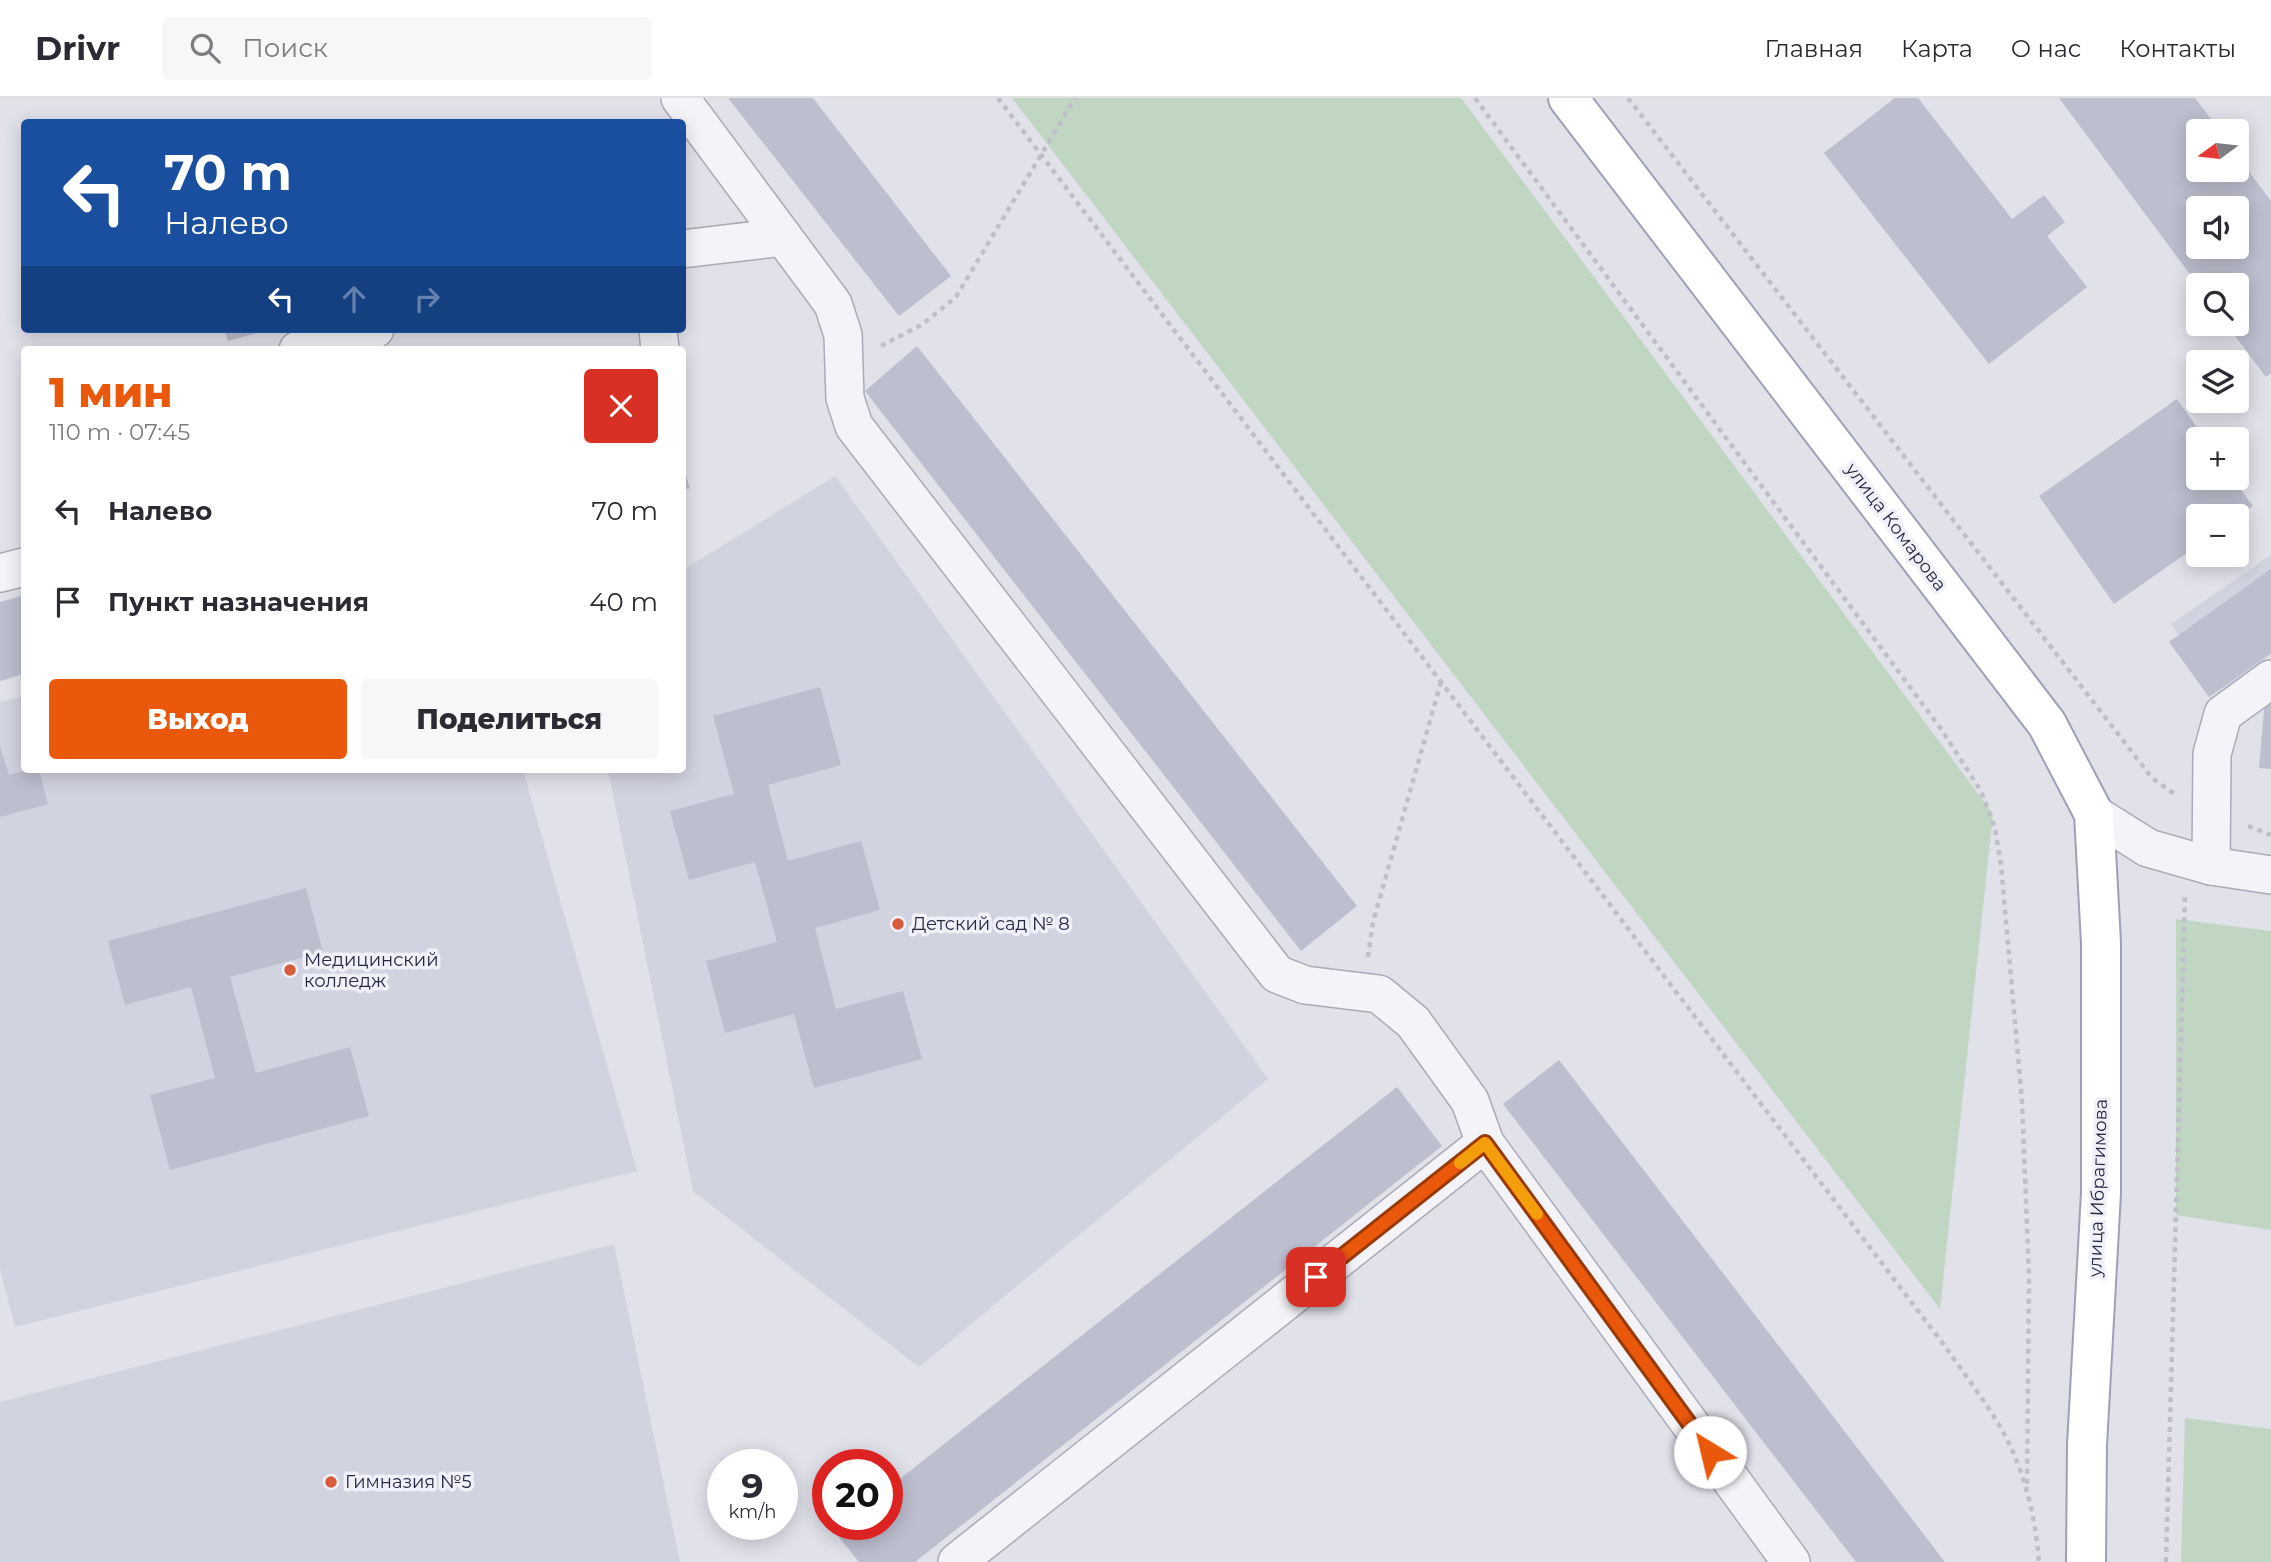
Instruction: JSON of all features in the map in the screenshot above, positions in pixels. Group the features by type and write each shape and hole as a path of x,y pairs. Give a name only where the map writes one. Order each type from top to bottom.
{"main road":[{"name":"улица Комарова","path":"1568,98 2047,724 2094,814"},
{"name":"улица Ибрагимова","path":"2086,1562 2087,1445 2101,1193 2101,943 2094,814"}],"street":[{"path":"680,98 833,304 843,335 845,398 854,426 1277,974 1305,985 1379,994 1413,1022 1470,1101 1485,1143 1791,1562"},
{"path":"686,249 783,237"},
{"path":"313,346 360,333"},
{"path":"0,573 21,568"},
{"path":"2198,862 2212,812 2212,754 2223,714 2269,681"},
{"path":"2094,814 2148,848 2198,862 2271,875"},
{"path":"957,1562 1485,1143"}],"path":[{"path":"998,98 1947,1349 2007,1440 2027,1490 2039,1562"},
{"path":"844,367 923,324 956,297 1074,98"},
{"path":"1475,98 1941,729 1981,790 1995,828 2001,865 2022,1101 2029,1277 2027,1490"},
{"path":"1628,98 2152,778 2184,802 2271,835"},
{"path":"1364,992 1373,922 1441,682"},
{"path":"2165,1562 2198,862"}],"shaded area":[{"name":"Детский сад № 8","path":"835,476 1268,1079 919,1367 693,1191 609,773 686,773 686,568"},
{"path":"2271,555 2271,655 2218,692 2171,624"},
{"name":"Медицинский колледж","path":"21,697 21,773 524,773 637,1171 15,1327 0,1269 0,702"},
{"name":"Гимназия №5","path":"614,1244 680,1562 0,1562 0,1402"}],"green space":[{"path":"1012,98 1461,98 1993,814 1940,1309"},
{"path":"2176,919 2271,931 2271,1230 2176,1215"},
{"path":"2185,1418 2271,1429 2271,1562 2181,1562"}],"building":[{"path":"728,98 813,98 951,276 899,316"},
{"path":"1895,98 1918,98 2012,219 2044,195 2065,222 2047,236 2087,287 1989,364 1824,153"},
{"path":"2059,98 2195,98 2211,119 2186,119 2186,182 2249,182 2249,171 2271,201 2271,373 2266,377 2249,354 2249,350 2246,350 2235,336 2249,336 2249,273 2189,273"},
{"path":"225,333 257,333 228,341"},
{"path":"917,346 1357,906 1301,951 865,391"},
{"path":"2177,399 2197,427 2186,427 2186,490 2241,490 2253,506 2249,509 2249,504 2186,504 2186,553 2114,604 2039,496"},
{"path":"2271,569 2271,653 2209,697 2169,642"},
{"path":"21,596 21,675 0,681 0,602"},
{"path":"820,687 841,765 768,785 788,861 861,841 880,910 815,928 836,1009 903,991 922,1059 814,1088 794,1014 725,1033 706,961 777,942 755,862 689,880 670,811 734,794 713,716"},
{"path":"2265,699 2271,699 2271,769 2259,768"},
{"path":"0,746 9,775 21,772 40,773 48,804 0,817"},
{"path":"306,888 323,952 230,977 256,1073 350,1047 369,1116 170,1170 150,1095 215,1078 191,987 125,1005 108,941"},
{"path":"1559,1060 1945,1562 1856,1562 1503,1104"},
{"path":"1397,1087 1442,1146 915,1562 859,1562 841,1540 903,1540 903,1476"}],"slow traffic":[{"path":"1460,1163 1485,1143 1537,1214"}],"place":[{"name":"Детский сад № 8","path":"898,924"},
{"name":"Медицинский колледж","path":"290,970"},
{"name":"Гимназия №5","path":"331,1482"}],"route":[{"path":"1316,1277 1485,1143 1710,1452"}]}
